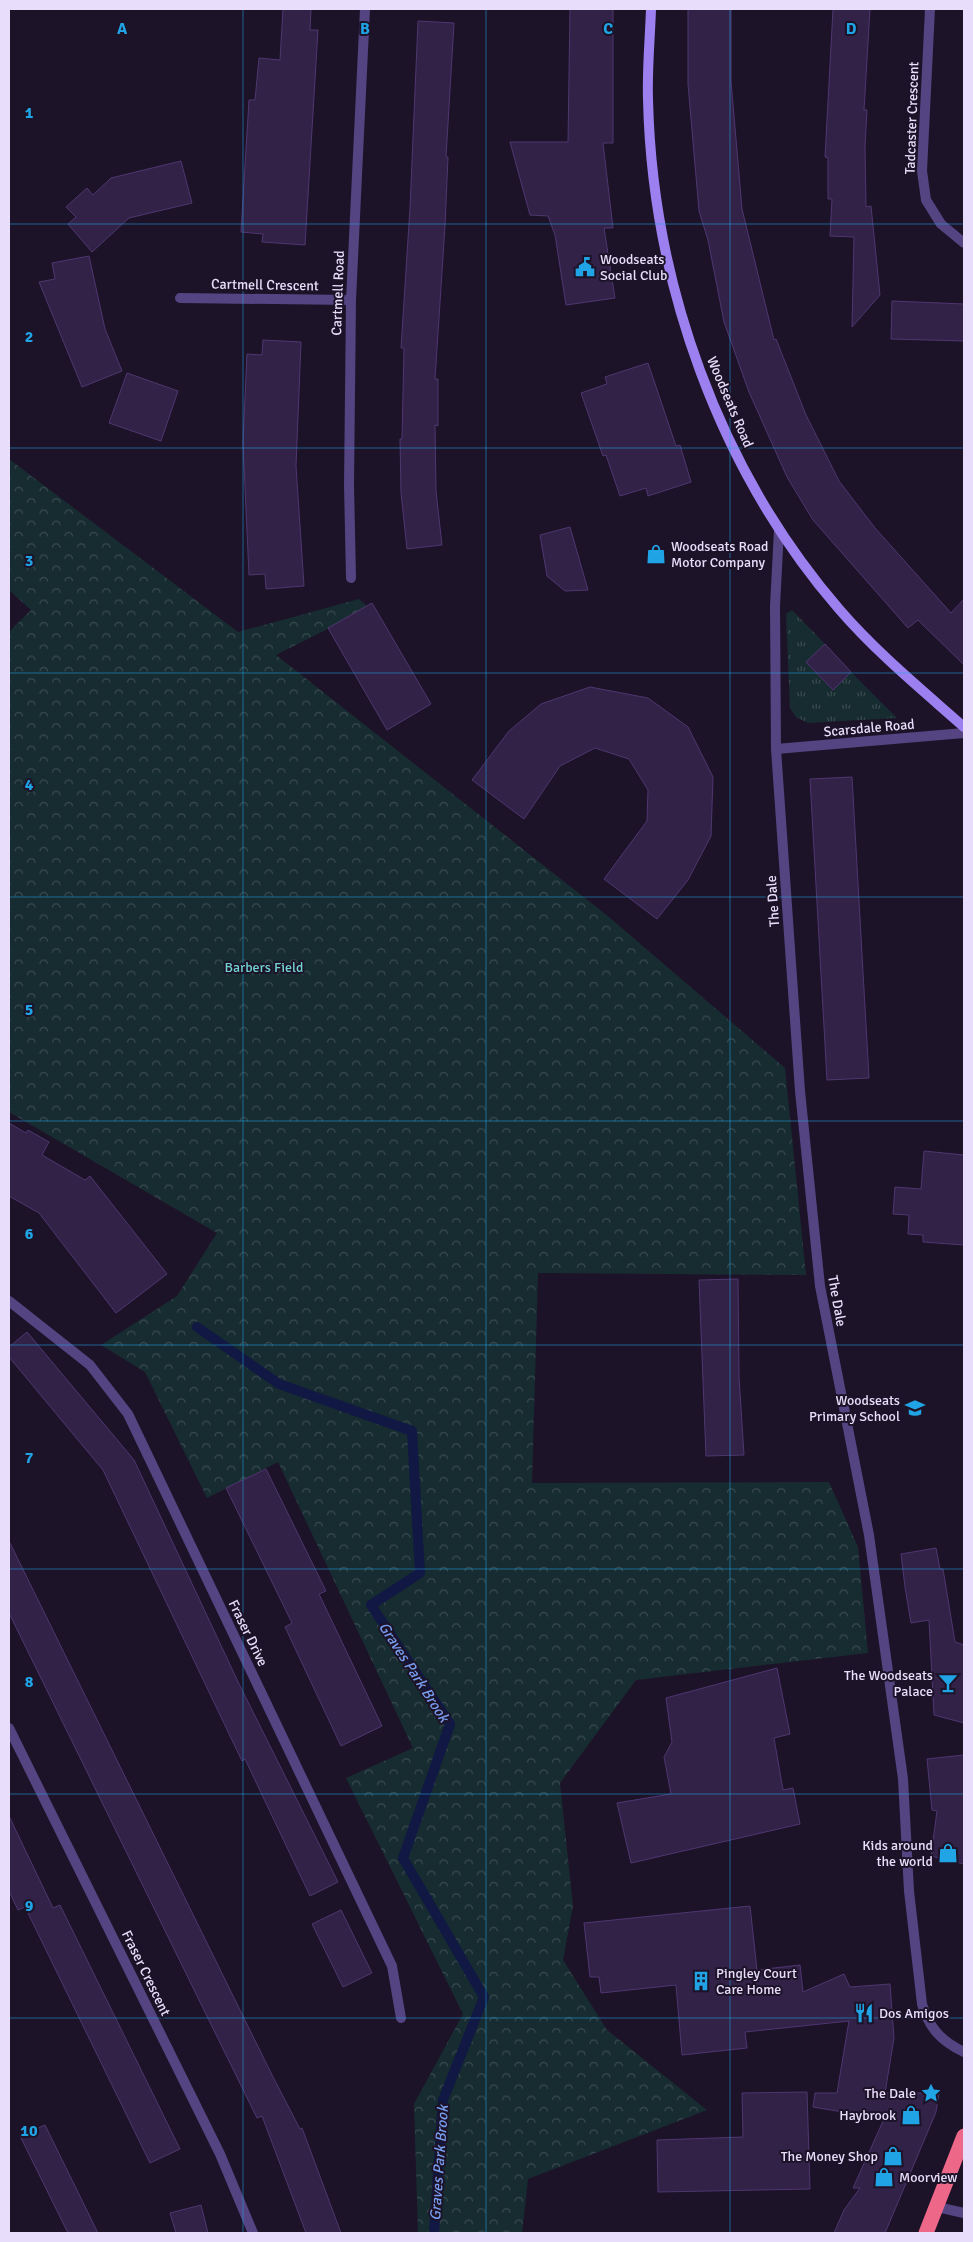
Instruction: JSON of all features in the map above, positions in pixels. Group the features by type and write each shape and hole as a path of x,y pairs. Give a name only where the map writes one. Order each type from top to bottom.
{"highway":[{"path":"926,2233 964,2136"}],"street":[{"name":"Cartmell Road","path":"351,578 349,485 351,300 365,9"},
{"name":"Woodseats Road","path":"651,9 648,99 661,223 688,338 709,396 744,470 779,530 810,573 858,631 964,727"},
{"name":"Tadcaster Crescent","path":"930,9 922,171 926,200 941,224 964,243"},
{"name":"Cartmell Crescent","path":"180,298 351,300"},
{"name":"The Dale","path":"779,530 775,606 776,749 800,1091 820,1286 869,1535 903,1779 909,1890 922,2004 926,2018 935,2033 949,2044 964,2052"},
{"name":"Scarsdale Road","path":"776,749 964,733"},
{"name":"Fraser Drive","path":"9,1301 90,1365 128,1414 392,1966 400,2018"},
{"name":"Fraser Crescent","path":"9,1728 220,2154 253,2233"},
{"path":"937,2207 964,2214"}],"green space":[{"name":"Barbers Field","path":"9,459 238,632 359,599 369,608 276,655 609,917 785,1068 806,1275 538,1273 532,1483 829,1482 858,1547 868,1653 636,1680 560,1783 573,1906 563,1960 607,2030 707,2110 528,2179 522,2233 418,2233 414,2104 463,2014 346,1778 413,1748 278,1462 207,1498 145,1372 101,1345 177,1296 217,1233 9,1112 9,632 31,610 9,590"},
{"path":"792,610 825,644 806,662 832,690 851,672 897,718 808,723 796,717 790,708 786,614"}],"building":[{"path":"283,9 311,9 310,30 318,30 305,245 262,242 263,234 241,232 249,100 255,100 259,58 280,60"},
{"path":"570,9 613,9 613,143 603,143 613,228 604,228 615,298 566,305 555,235 548,216 530,215 510,142 568,142"},
{"path":"688,9 731,9 731,81 742,209 774,340 776,339 806,415 839,481 875,528 951,613 964,599 964,665 918,620 908,628 813,520 787,477 749,392 724,322 708,240 699,211 688,84"},
{"path":"833,9 870,9 864,110 867,110 865,146 866,207 871,206 880,295 852,327 854,237 830,236 832,199 828,199 828,158 825,157"},
{"path":"418,21 454,23 446,157 448,157 445,226 435,379 438,379 438,426 435,425 436,491 442,545 407,549 401,493 400,439 402,439 404,348 401,348 410,208"},
{"path":"181,161 192,203 129,218 92,252 68,224 76,217 66,207 87,188 93,195 111,178"},
{"path":"89,256 105,329 122,371 82,387 39,282 55,279 52,263"},
{"path":"892,301 964,304 964,341 891,339"},
{"path":"263,340 301,342 296,466 304,586 266,589 265,574 249,575 243,443 247,354 262,355"},
{"path":"648,363 676,446 680,445 691,482 648,496 646,488 620,496 606,455 603,456 581,393 607,384 605,377"},
{"path":"127,373 178,391 161,441 109,423"},
{"path":"570,527 588,590 565,591 547,576 540,535"},
{"path":"372,603 431,704 387,730 328,628"},
{"path":"825,644 851,672 833,690 806,662"},
{"path":"590,687 648,698 688,727 713,777 711,836 688,880 657,919 604,879 647,821 648,790 629,759 595,748 560,766 524,819 472,780 509,731 541,704"},
{"path":"852,777 869,1078 827,1080 810,779"},
{"path":"9,1123 26,1133 28,1130 49,1142 42,1155 85,1180 90,1176 167,1274 116,1313 39,1213 9,1196"},
{"path":"924,1151 964,1155 964,1245 923,1242 923,1235 908,1234 909,1215 893,1214 895,1187 921,1189"},
{"path":"738,1279 739,1377 744,1455 706,1456 699,1280"},
{"path":"27,1332 134,1460 240,1686 338,1882 310,1896 245,1759 242,1761 103,1470 9,1357 9,1347"},
{"path":"266,1469 326,1591 319,1594 382,1726 341,1746 285,1627 292,1623 226,1488"},
{"path":"9,1541 273,2077 300,2129 302,2128 341,2233 306,2233 262,2116 257,2118 9,1613"},
{"path":"936,1548 940,1569 943,1569 955,1642 964,1645 964,1723 934,1715 929,1620 911,1623 905,1587 901,1554"},
{"path":"777,1668 790,1734 774,1738 783,1790 793,1788 800,1824 631,1863 617,1803 671,1794 664,1757 672,1742 666,1698"},
{"path":"964,1755 964,1864 931,1856 937,1811 932,1810 927,1759"},
{"path":"9,1816 53,1908 60,1905 180,2149 150,2163 25,1907 18,1910 9,1891"},
{"path":"750,1906 757,1970 800,1965 803,1992 844,1974 850,1987 890,1984 894,2038 885,2093 939,2093 936,2112 885,2233 834,2233 844,2210 860,2188 853,2188 884,2119 813,2107 815,2093 837,2093 849,2021 745,2032 747,2048 682,2055 676,1985 601,1993 599,1977 590,1977 584,1923"},
{"path":"341,1910 372,1973 343,1987 312,1924"},
{"path":"807,2092 810,2189 658,2192 657,2140 743,2137 742,2093"},
{"path":"45,2125 98,2233 68,2233 20,2136"},
{"path":"201,2205 208,2233 176,2233 170,2213"}],"waterway":[{"name":"Graves Park Brook","path":"197,1327 279,1384 412,1431 420,1573 371,1605 450,1724 403,1858 484,1997 443,2100 434,2233"}],"place":[{"name":"Woodseats Social Club","path":"585,267"},
{"name":"Woodseats Road Motor Company","path":"656,554"},
{"name":"Woodseats Primary School","path":"915,1408"},
{"name":"The Woodseats Palace","path":"948,1683"},
{"name":"Kids around the world","path":"948,1853"},
{"name":"Pingley Court Care Home","path":"701,1981"},
{"name":"Dos Amigos","path":"864,2013"},
{"name":"The Dale","path":"931,2093"},
{"name":"Haybrook","path":"911,2115"},
{"name":"The Money Shop","path":"893,2156"},
{"name":"Moorview","path":"884,2177"}]}
